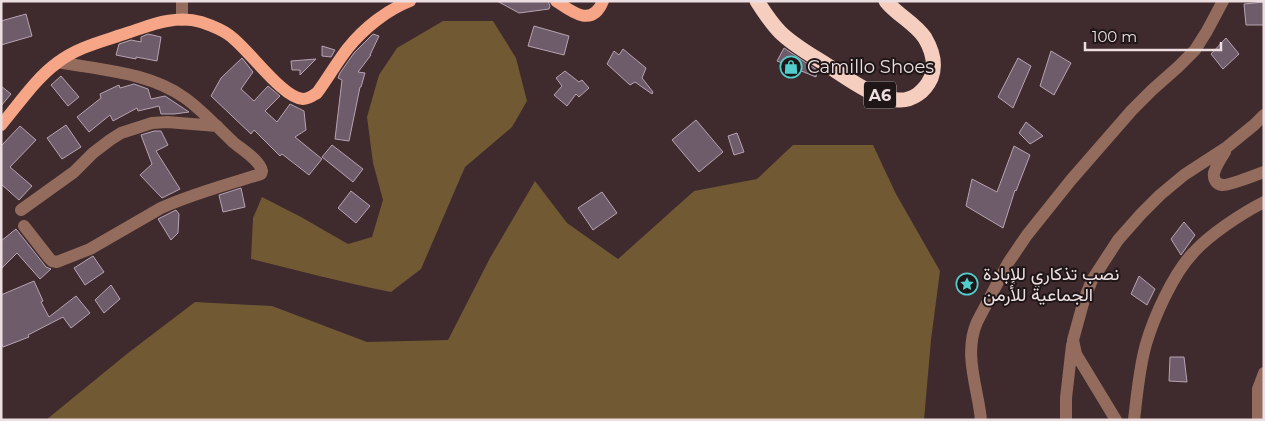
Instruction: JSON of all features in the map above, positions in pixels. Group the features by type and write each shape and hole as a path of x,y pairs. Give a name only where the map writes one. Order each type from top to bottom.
{"highway":[{"name":"A6","path":"757,1 767,18 790,41 863,88 885,97 900,100 913,97 922,92 933,72 933,58 924,36 886,1"}],"main road":[{"path":"1,125 40,79 58,62 83,48 166,21 199,22 229,35 292,95 301,99 310,98 359,36 390,11 410,1"},
{"path":"556,1 573,12 584,16 591,16 601,6 603,1"}],"street":[{"path":"182,1 182,20"},
{"path":"767,18 768,1"},
{"path":"981,420 973,374 973,330 1004,269 1027,235 1070,180 1132,110 1195,50 1223,1"},
{"path":"24,226 49,258 57,262 90,250 172,202 198,192 261,174 262,171 259,164 184,98 157,84 138,77 58,62"},
{"path":"1066,420 1066,398 1073,340 1084,300 1092,280 1118,240 1141,214 1184,175 1227,148 1264,115"},
{"path":"21,210 74,172 93,152 121,133 152,123 167,122 217,126"},
{"path":"1227,148 1214,172 1213,177 1216,182 1222,185 1229,184 1264,172"},
{"path":"1134,420 1146,346 1153,323 1174,280 1192,253 1213,235 1253,207 1264,202"},
{"path":"1073,340 1076,354 1116,420"},
{"path":"1258,420 1258,389 1264,373"}],"shaded area":[{"path":"443,21 493,21 516,58 527,101 512,127 465,167 421,269 391,292 251,259 253,218 262,197 348,244 372,237 383,200 373,163 367,117 379,75 397,48"},
{"path":"793,145 873,145 896,194 940,271 931,340 924,420 46,420 128,353 195,302 272,306 367,342 448,340 490,258 535,181 567,223 618,259 694,191 757,179"}],"building":[{"path":"497,1 548,1 550,6 549,9 519,13"},
{"path":"1264,2 1264,25 1246,25 1244,4"},
{"path":"26,14 32,36 1,45 1,21"},
{"path":"534,26 569,36 564,55 528,46"},
{"path":"148,34 161,37 157,61 116,55 119,44 131,40 141,42 141,37"},
{"path":"373,34 379,36 371,55 358,72 365,73 360,87 349,141 335,139 342,80 338,78 354,53"},
{"path":"1226,38 1239,54 1223,69 1211,54"},
{"path":"322,46 335,50 331,57 322,56"},
{"path":"784,48 817,70 816,77 777,61"},
{"path":"623,49 646,68 642,78 653,92 652,94 635,82 630,85 607,64 614,51 619,55"},
{"path":"1051,51 1071,63 1054,95 1040,86"},
{"path":"242,58 253,72 241,89 254,101 268,86 280,96 265,111 277,122 290,104 304,111 306,130 295,137 322,159 309,175 282,154 280,156 254,130 251,134 211,96 221,78"},
{"path":"1018,58 1031,66 1013,108 998,97"},
{"path":"316,59 300,75 300,70 292,70 291,61"},
{"path":"565,71 579,82 582,80 589,88 579,97 576,94 567,106 554,95 562,86 556,78"},
{"path":"61,76 79,97 68,106 51,85"},
{"path":"134,84 148,89 151,99 165,96 189,112 161,114 159,106 138,111 137,108 113,121 110,115 89,132 77,117 101,98 100,94 119,85 120,88"},
{"path":"1,86 11,94 1,106"},
{"path":"696,120 723,152 699,172 672,140"},
{"path":"1026,122 1043,136 1030,144 1019,133"},
{"path":"66,125 81,147 62,159 47,138"},
{"path":"20,126 36,140 10,167 32,186 19,200 1,184 1,146"},
{"path":"161,131 168,145 156,151 180,189 162,198 140,175 152,164 141,135"},
{"path":"737,133 744,152 734,155 728,136"},
{"path":"332,145 363,169 353,182 322,157"},
{"path":"1014,146 1030,155 1015,190 1003,228 966,206 972,179 997,192"},
{"path":"241,188 245,207 223,212 219,195"},
{"path":"351,191 370,206 356,223 338,208"},
{"path":"602,192 617,213 593,230 578,208"},
{"path":"176,210 179,214 178,233 171,240 158,219"},
{"path":"1184,222 1195,235 1181,255 1171,239"},
{"path":"16,229 46,267 51,269 40,279 17,253 1,269 1,241"},
{"path":"93,256 104,272 85,285 74,268"},
{"path":"1139,276 1155,289 1147,305 1131,294"},
{"path":"34,281 43,301 41,302 49,317 76,296 90,313 71,328 63,317 28,335 29,337 3,347 1,343 1,295"},
{"path":"111,285 120,299 104,313 95,300"},
{"path":"1170,357 1184,357 1187,382 1169,381"}],"place":[{"name":"Camillo Shoes","path":"791,67"},
{"name":"نصب تذكاري للإبادة الجماعية للأرمن","path":"967,284"}]}
